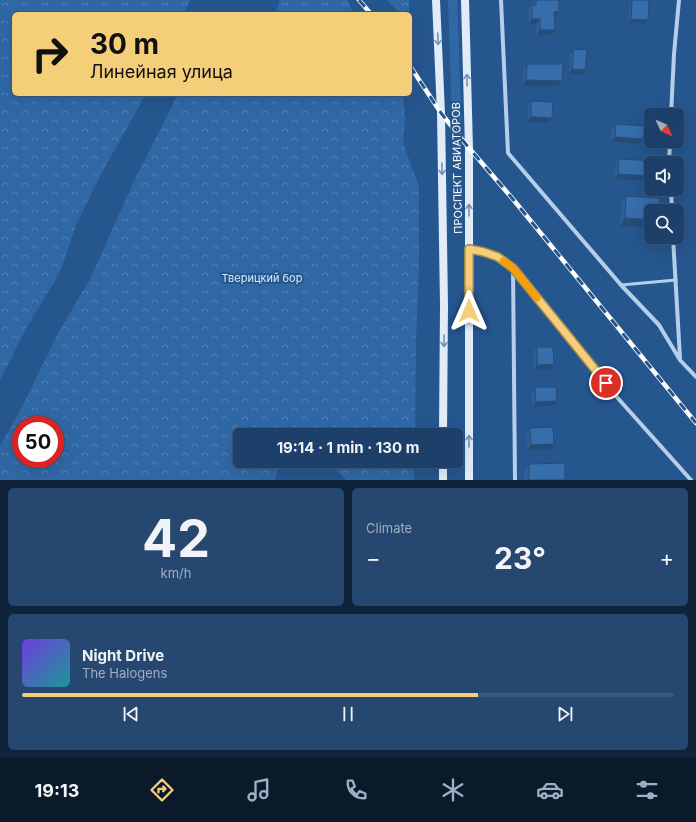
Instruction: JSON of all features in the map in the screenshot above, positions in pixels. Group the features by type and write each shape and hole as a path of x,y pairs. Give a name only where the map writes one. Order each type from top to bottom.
{"main road":[{"name":"ПРОСПЕКТ АВИАТОРОВ","path":"436,0 441,113 444,304 443,428"},
{"name":"ПРОСПЕКТ АВИАТОРОВ","path":"465,0 469,148 469,480"},
{"path":"443,468 443,480"}],"street":[{"path":"501,0 508,153 620,285 659,325 680,360 696,377"},
{"path":"671,108 679,0"},
{"path":"673,244 680,360"},
{"path":"469,249 498,257 513,268 615,395 691,480"},
{"path":"513,268 515,480"}],"lane":[{"path":"620,285 676,280"}],"green space":[{"path":"0,0 190,0 185,12 12,12 12,96 145,96 100,176 77,223 60,272 27,327 0,380"},
{"path":"280,0 347,0 353,12 276,12"},
{"path":"387,0 409,0 409,12 398,12"},
{"path":"448,0 457,0 462,129 452,118"},
{"name":"Тверицкий бор","path":"176,96 403,96 405,118 403,143 419,186 419,267 415,428 233,428 233,468 278,468 275,480 0,480 0,446 12,425 12,468 64,468 64,416 17,416 56,337 91,277 133,183"},
{"path":"335,468 414,468 414,480 346,480"}],"building":[{"path":"536,0 559,0 559,11 554,12 555,30 540,30 540,19 532,19 532,5 536,5"},
{"path":"632,0 649,0 648,20 631,19"},
{"path":"574,49 587,50 585,70 572,69"},
{"path":"527,64 563,64 562,81 526,80"},
{"path":"531,101 553,102 552,118 531,117"},
{"path":"616,124 644,126 643,139 615,137"},
{"path":"619,159 644,160 644,176 618,174"},
{"path":"626,196 660,198 660,204 644,204 644,219 625,218"},
{"path":"537,347 553,347 554,364 537,365"},
{"path":"535,387 556,387 557,401 536,402"},
{"path":"553,427 554,444 531,445 530,428"},
{"path":"565,463 565,480 529,480 529,464"}],"railway":[{"path":"359,0 369,12"},
{"path":"412,69 441,113 469,148 512,198 696,423"}],"slow traffic":[{"path":"503,261 513,268 537,298"}],"route":[{"path":"469,311 469,249 498,257 513,268 606,383"}]}
